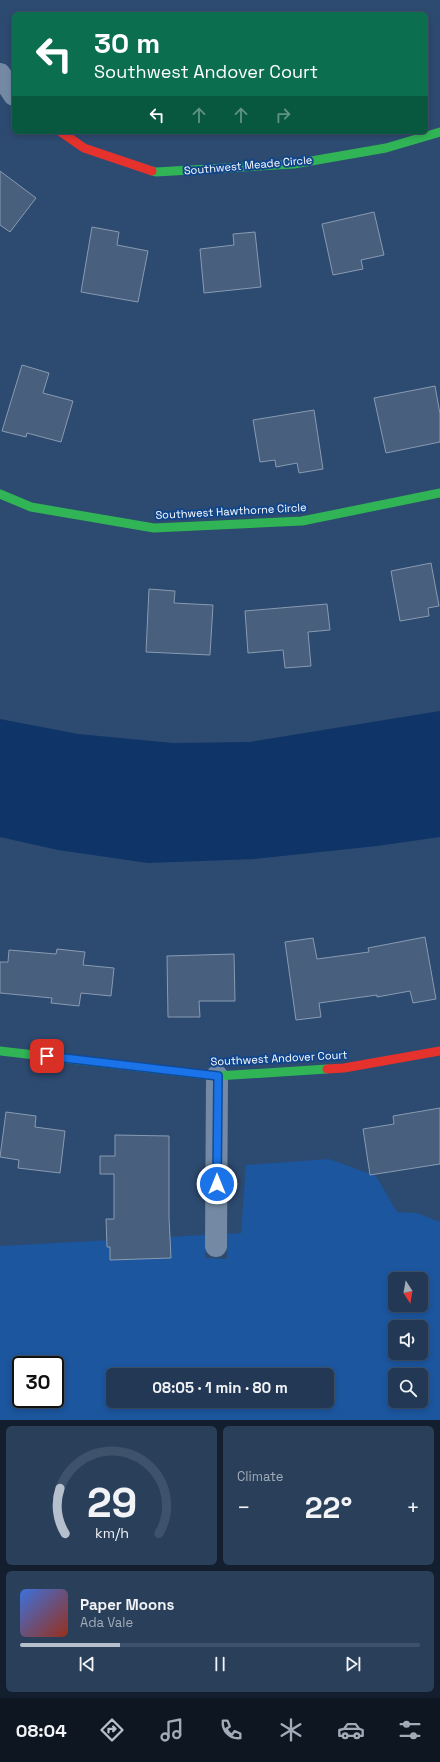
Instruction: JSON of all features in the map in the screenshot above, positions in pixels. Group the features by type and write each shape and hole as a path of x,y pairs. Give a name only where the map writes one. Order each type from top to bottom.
{"street":[{"path":"0,74 12,92"},
{"name":"Southwest Meade Circle","path":"64,134 84,148 156,172 294,164 386,148 440,132"},
{"name":"Southwest Hawthorne Circle","path":"0,494 31,507 154,528 302,522 440,492"},
{"name":"Southwest Andover Court","path":"0,1051 218,1076 344,1068 440,1051"},
{"path":"216,1246 218,1076"}],"shaded area":[{"path":"440,711 440,837 377,846 254,859 148,863 58,850 0,837 0,719 78,734 173,743 250,742"},
{"path":"329,1159 376,1176 397,1212 417,1213 440,1222 440,1420 0,1420 0,1246 205,1235 205,1258 227,1259 227,1234 241,1233 246,1165"}],"building":[{"path":"0,171 36,198 10,232 0,225"},
{"path":"374,212 384,255 361,260 363,269 333,275 322,224"},
{"path":"92,227 119,232 117,245 148,251 138,302 81,292"},
{"path":"255,232 261,287 204,293 200,249 234,245 233,234"},
{"path":"22,365 49,373 43,393 73,401 61,442 27,433 26,437 2,431"},
{"path":"435,386 440,414 440,442 386,453 374,398"},
{"path":"314,410 323,469 299,473 297,463 276,467 275,460 260,462 253,420"},
{"path":"431,563 439,606 428,608 429,616 400,621 391,571"},
{"path":"149,589 175,591 174,603 213,605 210,655 146,652"},
{"path":"327,604 330,630 308,632 311,666 285,668 283,650 248,653 245,611"},
{"path":"425,937 436,999 413,1003 410,991 377,997 377,995 319,1003 321,1017 296,1020 285,942 313,938 317,959 369,952 368,948"},
{"path":"57,949 85,952 83,965 114,968 111,996 81,993 79,1006 51,1003 52,998 0,993 0,962 8,962 9,950 56,954"},
{"path":"234,954 235,1001 199,1001 200,1017 168,1017 167,956"},
{"path":"440,1108 440,1164 370,1175 363,1129 394,1124 393,1116"},
{"path":"6,1112 36,1116 35,1127 65,1131 60,1173 18,1168 19,1160 0,1157"},
{"path":"115,1135 169,1136 169,1217 171,1258 110,1260 110,1247 107,1247 106,1219 114,1219 114,1174 100,1174 100,1156 115,1156"}],"traffic: fast":[{"path":"152,171 294,164 386,148 440,132"},
{"path":"0,494 31,507 154,528 302,521 440,493"},
{"path":"0,1051 217,1076 327,1069"}],"traffic: jam":[{"path":"64,134 84,148 152,171"},
{"path":"327,1069 344,1068 440,1051"}],"route":[{"path":"47,1056 218,1076 217,1184"}]}
